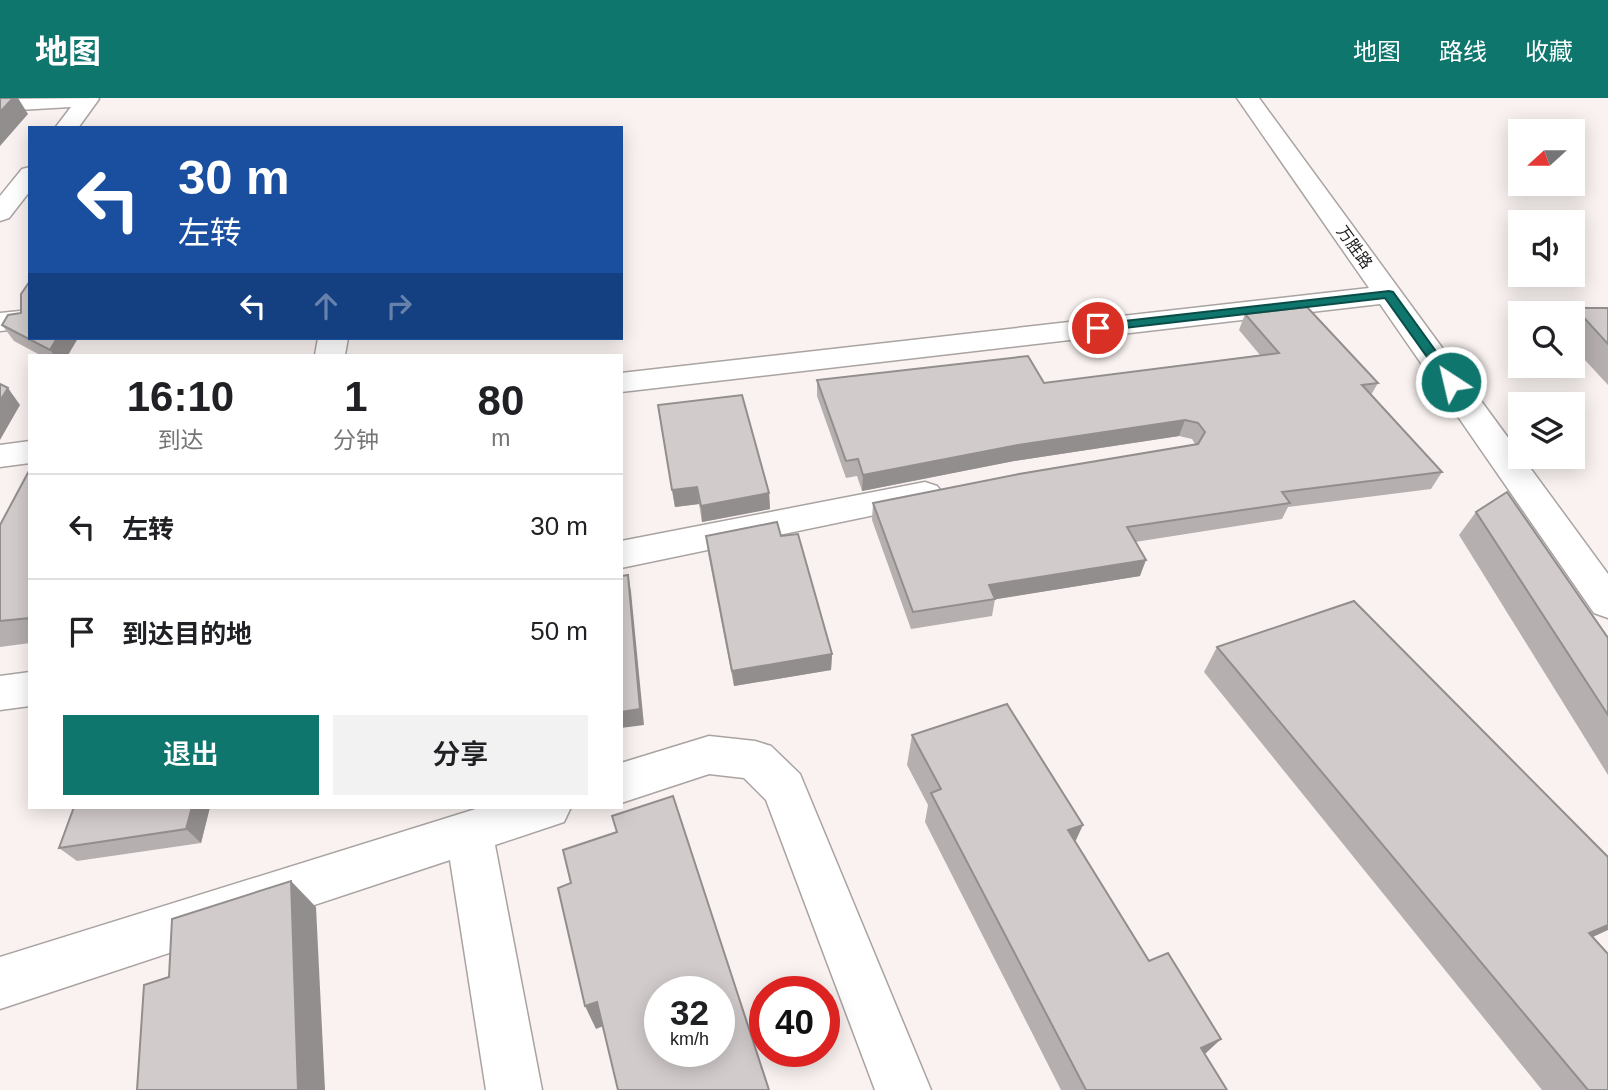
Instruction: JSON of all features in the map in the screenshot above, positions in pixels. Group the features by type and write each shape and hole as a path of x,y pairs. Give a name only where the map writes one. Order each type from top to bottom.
{"street":[{"name":"万胜路","path":"1248,98 1608,603"},
{"path":"0,105 88,99 68,126"},
{"path":"0,215 28,177"},
{"path":"0,215 28,215"},
{"path":"623,383 1389,294"},
{"path":"0,322 28,319"},
{"path":"0,456 28,453"},
{"path":"623,555 961,486"},
{"path":"0,693 28,689"},
{"path":"623,782 709,755 755,760 784,788 903,1090"},
{"path":"0,983 542,809"},
{"path":"469,832 514,1090"}],"building":[{"path":"0,98 13,98 0,112"},
{"path":"28,284 28,339 2,325 8,315 21,313 21,294"},
{"path":"1307,307 1378,383 1362,385 1442,472 1282,492 1290,503 1127,527 1146,560 989,585 995,599 913,612 873,503 1019,474 1198,444 1205,432 1198,423 1185,420 1018,445 863,475 858,459 846,461 817,380 1028,356 1044,383 1279,353 1245,314"},
{"path":"1585,308 1608,308 1608,344 1585,319"},
{"path":"31,340 56,340 50,350"},
{"path":"0,384 8,388 0,401"},
{"path":"742,395 769,493 701,506 697,487 672,490 658,405"},
{"path":"28,473 28,618 0,621 0,525"},
{"path":"1507,492 1608,638 1608,715 1476,512"},
{"path":"777,522 781,536 798,534 832,654 732,671 706,536"},
{"path":"628,575 640,709 623,712 623,576"},
{"path":"1354,601 1608,857 1608,925 1589,933 1608,954 1608,1090 1588,1090 1217,647"},
{"path":"1007,704 1083,825 1068,830 1149,961 1168,953 1221,1039 1201,1048 1227,1090 1086,1090 931,793 941,789 912,735"},
{"path":"673,796 732,976 644,976 644,1067 735,1067 735,986 749,1029 749,1067 761,1067 769,1090 618,1090 597,1002 585,1006 558,888 571,883 563,850 617,832 612,816"},
{"path":"73,809 191,809 186,829 59,848"},
{"path":"291,881 298,1090 137,1090 144,985 169,977 172,919"}],"route":[{"path":"1098,328 1389,294 1451,382"}]}
